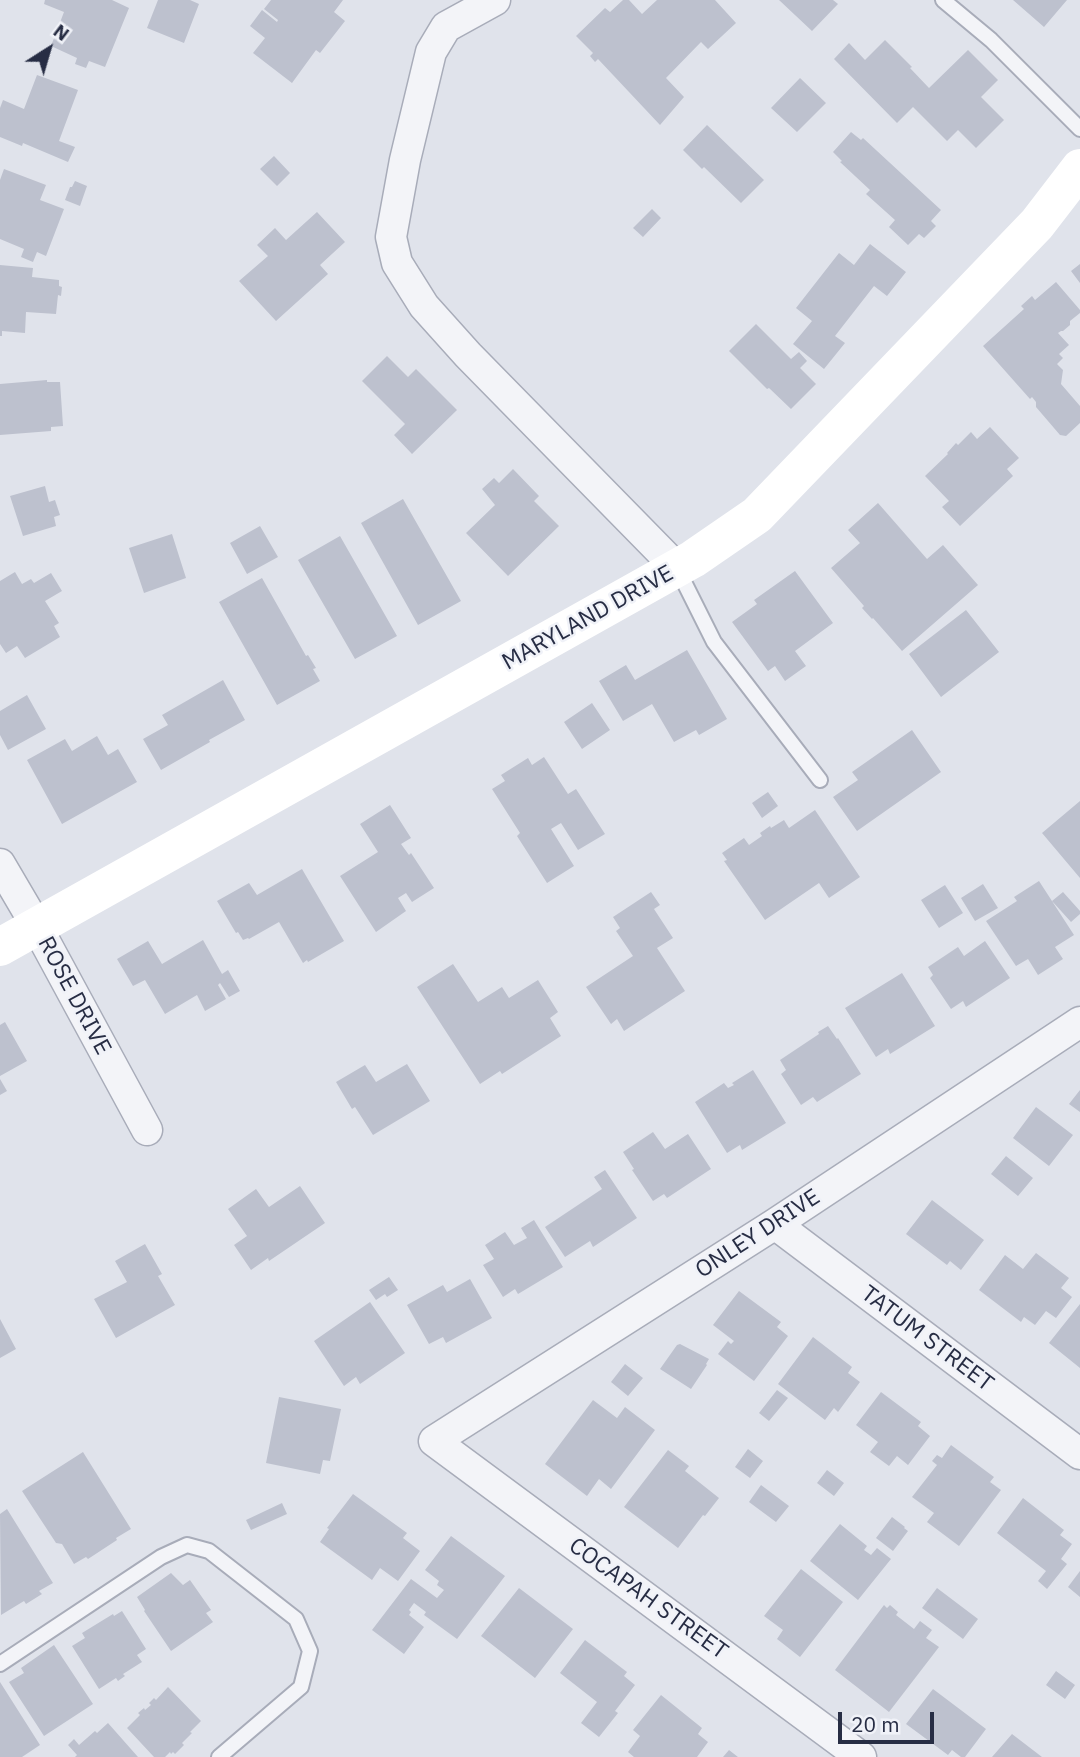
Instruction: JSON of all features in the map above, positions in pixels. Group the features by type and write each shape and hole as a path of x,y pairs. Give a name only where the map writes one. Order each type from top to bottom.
{"street":[{"path":"495,0 446,27 431,52 405,160 391,237 397,263 424,306 468,355 677,568"},
{"name":"MARYLAND DRIVE","path":"0,947 693,559 757,515 1037,223 1080,168"},
{"name":"ROSE DRIVE","path":"0,864 147,1130"},
{"name":"ONLEY DRIVE","path":"434,1441 775,1224 1080,1022"},
{"name":"TATUM STREET","path":"775,1224 1080,1454"},
{"name":"COCAPAH STREET","path":"434,1441 862,1757"}],"lane":[{"path":"943,0 991,40 1080,129"},
{"path":"677,568 714,642 820,780"},
{"path":"0,1664 162,1557 187,1545 209,1551 296,1619 310,1651 301,1687 219,1757"}],"building":[{"path":"45,0 112,0 129,8 105,67 89,61 86,68 75,64 77,58 51,46 64,12 44,4"},
{"path":"158,0 190,0 199,4 184,43 147,28"},
{"path":"271,0 343,0 334,12 345,21 320,53 316,50 292,83 253,53 265,38 250,26 262,10 277,22 278,20 264,9"},
{"path":"623,0 629,0 642,14 657,0 715,0 736,23 708,49 701,42 666,78 684,97 660,125 598,59 595,62 590,56 593,53 576,36 605,8 610,12"},
{"path":"779,0 833,0 838,4 812,31"},
{"path":"1013,0 1067,0 1044,27"},
{"path":"885,40 929,88 968,50 998,80 981,97 1004,120 976,148 958,130 947,141 913,107 897,123 834,59 849,43 865,60"},
{"path":"37,75 78,90 59,141 75,147 68,162 23,143 22,146 0,137 0,108 3,100 24,109"},
{"path":"800,78 826,103 797,132 771,108"},
{"path":"707,125 764,180 741,203 683,150"},
{"path":"851,132 861,140 863,138 941,210 931,221 936,226 924,238 919,234 908,245 889,227 895,220 866,194 870,190 833,152"},
{"path":"274,156 290,173 277,186 260,169"},
{"path":"4,169 46,185 40,200 64,209 46,256 37,252 33,262 21,257 24,249 0,239 0,180"},
{"path":"75,181 87,186 80,206 65,200"},
{"path":"652,209 661,218 643,237 633,228"},
{"path":"317,212 345,242 320,265 328,274 276,321 239,281 268,256 257,245 275,228 286,240"},
{"path":"870,244 906,272 887,296 874,286 835,336 845,343 824,369 793,344 812,321 796,308 839,253 854,265"},
{"path":"1080,264 1080,283 1071,271"},
{"path":"0,265 33,268 32,277 59,280 59,286 62,287 61,296 58,295 56,314 26,312 25,333 2,331 0,336"},
{"path":"1056,282 1080,310 1070,321 1070,325 1058,333 1069,345 1059,354 1063,358 1057,364 1063,370 1061,384 1080,406 1080,423 1066,436 1060,435 1036,407 1032,397 1030,399 983,346 1024,309 1021,306 1032,296 1035,300"},
{"path":"756,324 791,359 799,352 807,361 800,368 816,384 791,409 729,351"},
{"path":"387,356 408,377 416,369 457,410 412,454 394,435 405,424 362,381"},
{"path":"47,380 60,382 63,426 51,427 51,431 0,435 0,384"},
{"path":"990,427 1019,458 1007,469 1013,476 960,526 942,507 949,501 925,476 956,443 958,445 971,432 977,439"},
{"path":"513,469 539,496 534,501 559,526 508,576 466,533 495,505 482,489 494,478 499,483"},
{"path":"45,486 49,502 55,500 60,515 54,517 56,526 23,536 10,496"},
{"path":"403,499 461,601 418,625 361,523"},
{"path":"878,503 927,559 943,545 978,585 902,651 862,608 864,606 831,568 860,543 848,530"},
{"path":"260,526 278,557 247,574 230,543"},
{"path":"172,534 186,578 144,593 129,548"},
{"path":"340,536 397,636 355,659 298,560"},
{"path":"795,571 833,623 795,651 806,666 785,681 775,666 768,671 732,622 757,604 754,600"},
{"path":"15,572 22,584 31,579 34,583 51,573 62,591 45,601 59,623 54,626 60,637 25,658 17,646 6,653 0,644 0,581"},
{"path":"262,578 306,656 308,655 316,668 313,669 320,681 277,705 219,602"},
{"path":"966,610 999,652 941,697 909,654"},
{"path":"687,650 727,719 699,735 696,730 674,742 652,704 623,721 599,681 626,665 635,680"},
{"path":"223,680 245,720 161,770 143,739 168,725 162,715"},
{"path":"27,695 46,729 8,750 0,735 0,711"},
{"path":"592,703 610,730 582,749 564,722"},
{"path":"912,730 941,772 857,831 833,797 858,780 852,772"},
{"path":"97,736 108,755 118,749 137,782 62,824 27,760 65,739 72,751"},
{"path":"544,757 568,794 576,789 605,834 578,850 561,823 551,829 574,866 547,883 517,836 520,833 492,789 505,781 501,775 528,758 532,765"},
{"path":"768,792 778,806 762,818 752,803"},
{"path":"1080,801 1080,878 1042,833"},
{"path":"390,805 411,838 401,844 409,855 411,853 434,888 412,902 406,893 398,898 406,911 376,932 340,876 378,852 360,824"},
{"path":"815,810 860,877 829,898 819,883 765,920 724,861 727,860 722,853 744,838 749,845 762,836 760,833 784,820 789,828"},
{"path":"302,869 344,941 303,963 279,922 243,940 217,901 249,883 257,895"},
{"path":"1039,881 1074,935 1055,947 1063,959 1038,975 1028,959 1016,966 986,921 1017,901 1014,897"},
{"path":"983,884 998,908 975,921 961,898"},
{"path":"945,885 963,913 939,928 921,900"},
{"path":"651,892 660,905 654,909 673,938 657,948 685,991 624,1031 617,1019 611,1024 586,987 633,956 616,931 620,928 613,917"},
{"path":"1063,892 1080,911 1071,922 1052,901"},
{"path":"203,940 222,974 228,970 240,991 229,997 220,983 218,985 226,999 205,1011 197,995 165,1014 145,980 133,986 117,959 148,941 162,964"},
{"path":"985,941 1010,978 966,1007 963,1001 951,1009 930,978 933,975 928,967 958,947 964,956"},
{"path":"453,964 478,1002 502,987 509,998 538,980 558,1012 550,1018 561,1036 502,1074 500,1071 480,1084 417,987"},
{"path":"902,973 935,1026 890,1054 888,1049 876,1057 845,1008"},
{"path":"5,1022 27,1061 0,1076 0,1025"},
{"path":"828,1026 861,1074 817,1102 813,1097 801,1105 781,1074 786,1070 780,1060"},
{"path":"407,1064 430,1101 373,1135 355,1107 352,1109 336,1082 365,1065 376,1082"},
{"path":"753,1070 786,1123 742,1150 740,1145 727,1153 695,1102 724,1083 728,1088 734,1085 732,1083"},
{"path":"0,1079 7,1091 0,1095"},
{"path":"1080,1090 1080,1112 1069,1104"},
{"path":"1036,1107 1073,1135 1049,1166 1013,1138"},
{"path":"653,1132 665,1149 688,1134 711,1169 667,1198 664,1194 653,1201 623,1152"},
{"path":"1006,1156 1033,1178 1018,1196 991,1174"},
{"path":"605,1170 637,1218 593,1247 590,1241 565,1257 545,1227 602,1189 594,1177"},
{"path":"300,1186 325,1223 251,1270 234,1245 247,1236 228,1209 256,1189 269,1207"},
{"path":"932,1200 984,1240 961,1270 950,1261 947,1265 906,1234"},
{"path":"534,1220 563,1267 518,1294 515,1289 503,1297 483,1265 494,1259 485,1245 505,1232 514,1245 527,1238 521,1228"},
{"path":"145,1244 162,1274 158,1276 175,1305 116,1338 94,1299 127,1282 115,1261"},
{"path":"1036,1253 1069,1278 1061,1288 1072,1297 1056,1318 1046,1311 1035,1325 1024,1317 1021,1322 979,1290 1005,1255 1023,1269"},
{"path":"389,1277 398,1290 376,1300 369,1290"},
{"path":"470,1279 492,1318 446,1343 443,1337 429,1344 407,1305 443,1285 447,1292"},
{"path":"739,1291 781,1322 777,1327 788,1336 754,1381 718,1354 728,1341 731,1344 734,1341 713,1325"},
{"path":"370,1302 405,1353 360,1384 356,1377 344,1386 314,1341"},
{"path":"1080,1304 1080,1368 1049,1343"},
{"path":"0,1319 16,1349 0,1358"},
{"path":"813,1337 852,1367 848,1373 860,1382 838,1412 834,1408 825,1420 778,1384"},
{"path":"680,1344 709,1359 691,1389 660,1369"},
{"path":"625,1364 643,1378 628,1396 611,1382"},
{"path":"777,1390 788,1398 769,1421 759,1413"},
{"path":"881,1392 921,1422 918,1426 930,1436 908,1465 897,1456 889,1466 870,1452 878,1442 856,1425"},
{"path":"279,1397 341,1409 330,1461 323,1460 320,1474 266,1463"},
{"path":"593,1400 617,1418 625,1407 655,1430 611,1489 599,1479 587,1496 545,1464"},
{"path":"951,1445 994,1477 990,1482 1001,1490 959,1546 927,1522 934,1513 912,1497 937,1465 932,1461 937,1455 942,1458"},
{"path":"748,1449 763,1461 750,1478 735,1467"},
{"path":"668,1450 689,1466 685,1471 719,1498 678,1548 624,1507"},
{"path":"83,1452 131,1529 88,1559 86,1557 74,1564 62,1544 56,1543 22,1491"},
{"path":"827,1470 844,1483 834,1496 817,1483"},
{"path":"761,1485 789,1506 776,1522 749,1502"},
{"path":"353,1494 407,1533 403,1538 420,1551 398,1581 380,1568 372,1580 320,1542 329,1529 327,1528"},
{"path":"1023,1498 1064,1530 1060,1535 1072,1544 1061,1559 1067,1564 1047,1589 1038,1581 1046,1571 997,1533"},
{"path":"282,1503 287,1514 251,1530 246,1520"},
{"path":"7,1509 53,1583 39,1591 42,1594 26,1604 24,1601 1,1615 0,1514"},
{"path":"892,1517 908,1531 893,1551 876,1538"},
{"path":"840,1524 867,1546 864,1550 871,1555 877,1548 891,1559 858,1600 810,1561"},
{"path":"451,1536 505,1576 457,1639 424,1615 426,1612 414,1603 409,1615 424,1627 404,1654 372,1630 411,1579 437,1598 444,1590 437,1585 439,1581 425,1570"},
{"path":"801,1569 843,1602 800,1657 777,1639 783,1630 764,1616"},
{"path":"1080,1571 1080,1597 1068,1587"},
{"path":"171,1573 183,1585 190,1580 211,1610 206,1613 213,1622 171,1651 137,1597"},
{"path":"519,1588 573,1629 535,1678 481,1636"},
{"path":"937,1588 978,1619 963,1639 922,1608"},
{"path":"884,1605 887,1608 890,1605 898,1612 896,1615 914,1629 920,1621 932,1630 926,1638 939,1647 889,1712 835,1670"},
{"path":"122,1611 146,1649 137,1655 142,1662 123,1674 125,1676 118,1681 116,1678 99,1689 72,1646 85,1638 82,1633"},
{"path":"585,1640 627,1672 624,1676 635,1685 599,1737 581,1723 597,1702 560,1673"},
{"path":"54,1645 93,1704 44,1736 9,1682 24,1673 21,1668"},
{"path":"1056,1671 1075,1685 1065,1699 1046,1685"},
{"path":"0,1682 40,1745 22,1757 0,1757"},
{"path":"168,1687 201,1721 175,1754 170,1752 165,1757 154,1757 127,1728 140,1715 138,1713 151,1705 149,1703 154,1698 156,1700"},
{"path":"933,1689 986,1729 965,1757 952,1750 948,1755 906,1724"},
{"path":"661,1695 702,1728 698,1734 708,1742 697,1757 634,1757 628,1752 640,1736 633,1730"},
{"path":"108,1723 138,1757 75,1757 77,1755 68,1745 74,1739 79,1745"},
{"path":"1012,1734 1042,1757 992,1757"},
{"path":"729,1750 738,1757 723,1757"}]}
